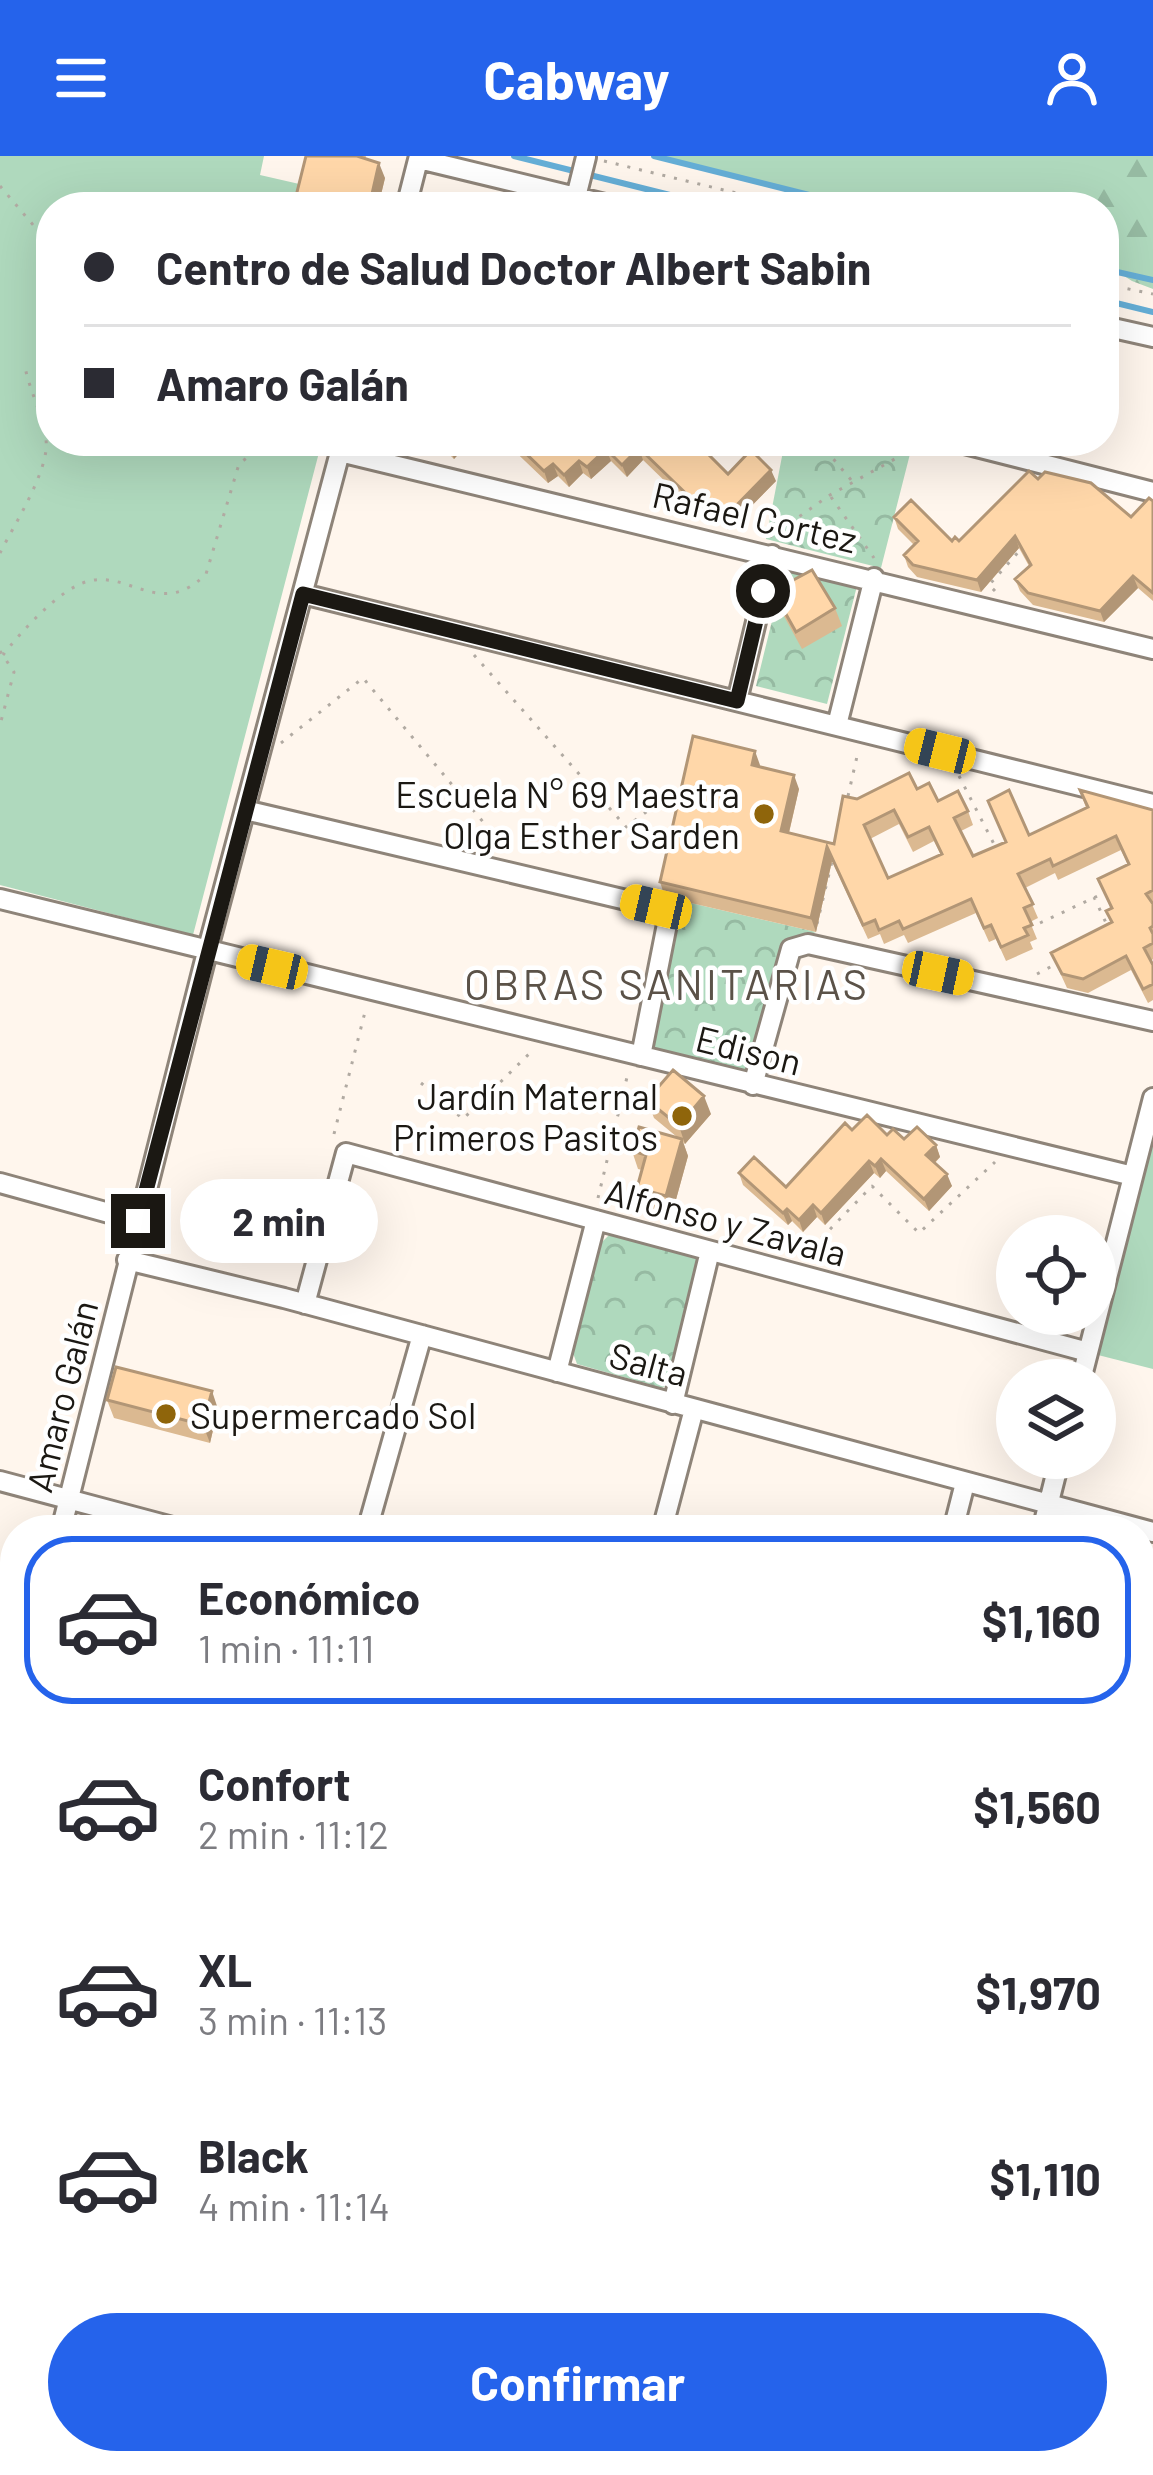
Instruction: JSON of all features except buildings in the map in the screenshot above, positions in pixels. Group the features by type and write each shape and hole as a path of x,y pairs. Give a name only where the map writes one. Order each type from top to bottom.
{"street":[{"path":"410,192 419,157 556,192"},
{"path":"577,192 586,158"},
{"path":"1119,330 1153,338"},
{"name":"Amaro Galán","path":"66,1515 127,1260 339,456"},
{"name":"Rafael Cortez","path":"384,456 878,573 1153,649"},
{"path":"1011,456 1153,492"},
{"path":"737,701 769,547"},
{"path":"837,725 878,573"},
{"path":"303,594 1153,804"},
{"path":"245,809 656,907 668,919 635,1063"},
{"name":"Edison","path":"0,899 635,1063 753,1085 1133,1176"},
{"path":"753,1085 791,949 808,944 1153,1021"},
{"path":"1086,1359 1153,1098"},
{"name":"Alfonso y Zavala","path":"305,1304 346,1153 597,1213 710,1251 1088,1352"},
{"path":"0,1183 138,1221"},
{"path":"557,1372 597,1213"},
{"path":"673,1404 710,1251"},
{"name":"Salta","path":"127,1260 1087,1515"},
{"path":"372,1515 422,1335"},
{"path":"666,1515 694,1409"},
{"path":"1046,1515 1055,1479"},
{"path":"0,1480 129,1515"},
{"path":"957,1515 965,1483"}],"path":[{"path":"586,158 730,192"},
{"path":"0,186 36,228"},
{"path":"1119,287 1153,294"},
{"path":"25,367 36,406"},
{"path":"0,553 42,476 45,456"},
{"path":"0,725 14,672 2,653 76,585 95,579 144,592 193,587 206,574 239,464 249,456"},
{"path":"700,466 710,456"},
{"path":"830,456 853,483"},
{"path":"769,547 830,495 900,456"},
{"path":"830,495 878,573"},
{"path":"1000,597 989,584 1021,549"},
{"path":"469,649 626,827 673,792"},
{"path":"279,744 363,678 514,859"},
{"path":"844,812 860,745"},
{"path":"956,769 1001,858"},
{"path":"816,932 833,856"},
{"path":"1040,923 1103,893"},
{"path":"1094,897 1113,936"},
{"path":"1025,980 1060,962"},
{"path":"334,1134 367,1006"},
{"path":"421,1083 463,1119 536,1048"},
{"path":"597,1213 635,1063"},
{"path":"800,1261 872,1186 920,1233 998,1159"}],"green space":[{"path":"0,156 264,156 260,175 308,186 307,192 36,192 36,456 318,456 193,935 0,885"},
{"path":"655,156 1153,156 1153,280 1119,272 1119,192 798,192"},
{"path":"1097,156 1153,156 1153,289 1119,273 1119,192 1084,192"},
{"path":"782,456 909,456 881,568 766,539"},
{"path":"786,564 858,582 827,704 756,686"},
{"path":"665,897 816,932 783,944 750,1068 742,1073 659,1052 651,1042 677,917"},
{"path":"1153,1142 1153,1369 1098,1355 1103,1335 1116,1335 1116,1285"},
{"path":"611,1233 693,1252 702,1266 673,1381 662,1388 577,1364 573,1353 602,1242"}],"waterway":[{"path":"514,156 658,192"},
{"path":"654,156 797,192"},
{"path":"1119,272 1153,280"},
{"path":"1119,304 1153,312"}],"place":[{"name":"Escuela N° 69 Maestra Olga Esther Sarden","path":"764,814"},
{"name":"Jardín Maternal Primeros Pasitos","path":"682,1116"},
{"name":"Supermercado Sol","path":"166,1414"}],"district":[{"name":"OBRAS SANITARIAS","path":"667,983"}],"route":[{"path":"138,1221 303,594 737,701 763,591"}]}
